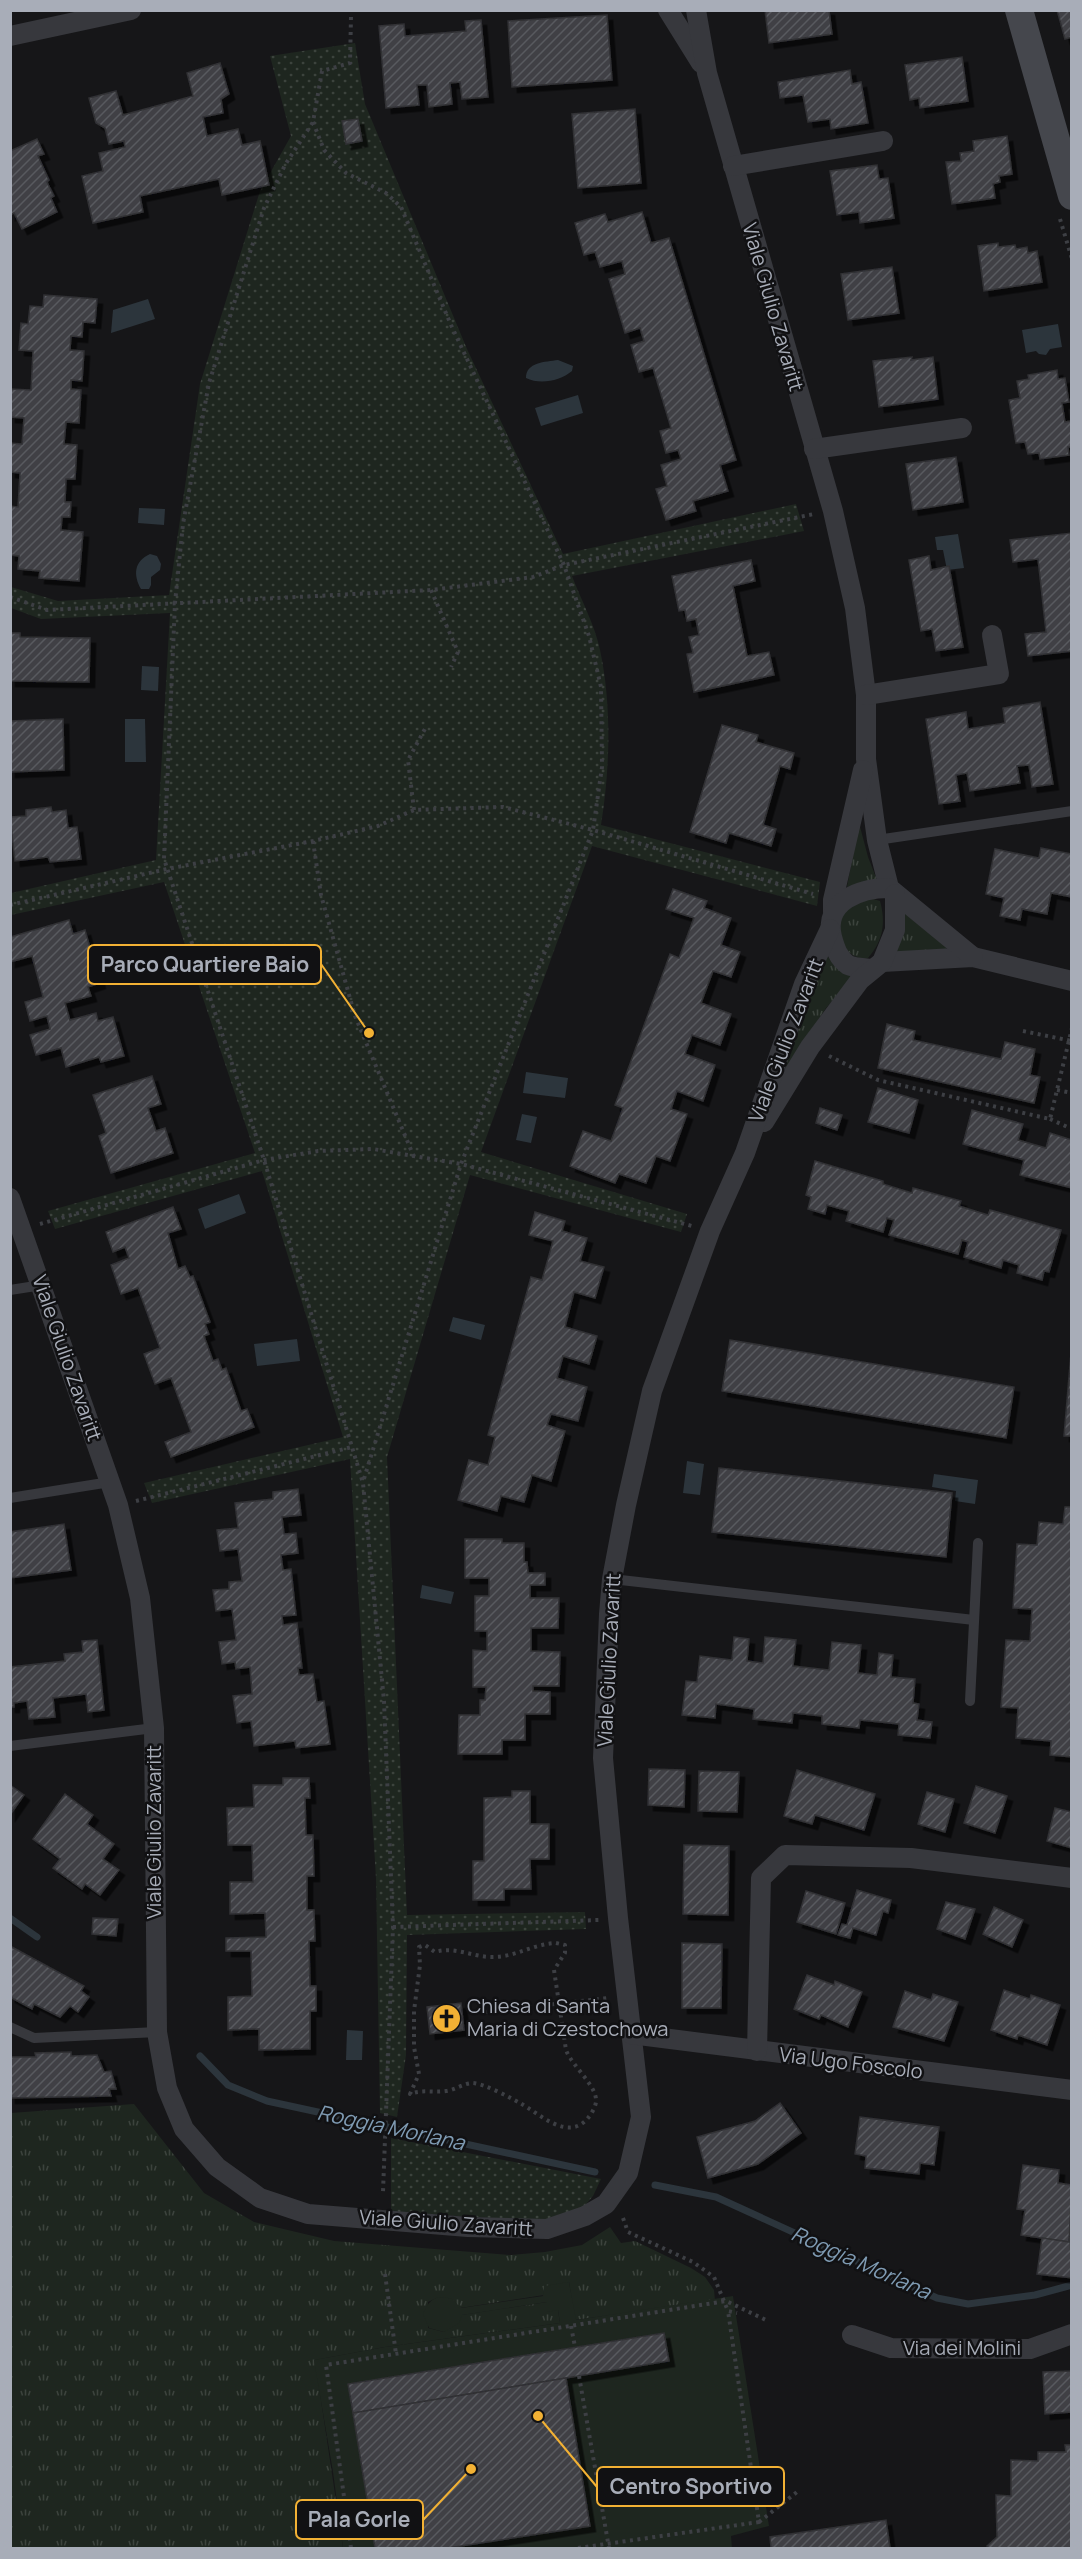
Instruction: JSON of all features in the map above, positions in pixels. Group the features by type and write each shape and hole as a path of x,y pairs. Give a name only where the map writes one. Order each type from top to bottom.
{"street":[{"path":"10,36 131,10"},
{"name":"Viale Giulio Zavaritt","path":"668,10 707,73"},
{"name":"Viale Giulio Zavaritt","path":"696,10 707,73 833,511 855,608 866,695 866,759 877,840 892,891"},
{"path":"1019,10 1071,196"},
{"path":"733,166 883,141"},
{"path":"814,448 962,429"},
{"path":"866,695 999,674 992,635"},
{"name":"Viale Giulio Zavaritt","path":"10,1198 118,1505 140,1598 154,1728 157,2032 167,2088 184,2129 217,2167 260,2198 308,2214 468,2227 547,2229 585,2216 606,2205 628,2173 641,2117 626,1996 603,1758 612,1579 652,1391 710,1231 745,1153 804,984 832,914 866,759"},
{"path":"973,957 892,891 870,888 846,897 832,914 836,951 849,966 973,957 1071,981"},
{"path":"877,965 895,930 892,891"},
{"name":"Viale Giulio Zavaritt","path":"745,1153 810,1047 860,980 877,965"},
{"path":"757,2052 761,1878 785,1855 911,1858 1071,1878"},
{"name":"Via Ugo Foscolo","path":"631,2034 757,2052 1071,2090"},
{"name":"Via dei Molini","path":"852,2335 891,2348 1030,2349 1071,2334"}],"lane":[{"path":"877,840 1071,811"},
{"path":"10,1290 42,1285"},
{"path":"10,1498 110,1482"},
{"path":"970,1701 978,1543"},
{"path":"612,1579 974,1620"},
{"path":"10,1746 154,1728"},
{"path":"10,2026 34,2038 157,2032"}],"path":[{"path":"351,17 350,63 322,71 313,122 285,165 264,208 209,383 183,524 175,603 164,859 264,1160 363,1483 384,1701 393,1927 383,2192"},
{"path":"313,122 324,150 346,173 386,193 401,207 451,325 564,565 589,636 600,687 602,766 593,830 461,1164 363,1483"},
{"path":"10,597 47,610 431,590 533,577 564,565 833,511"},
{"path":"431,590 458,652 451,667"},
{"path":"414,810 408,760 426,727"},
{"path":"10,905 167,869 378,826 414,810 503,807 593,830 832,914"},
{"path":"313,841 321,895 355,1016 414,1158"},
{"path":"1050,1119 1070,1041 1071,1028"},
{"path":"1023,1031 1070,1041"},
{"path":"810,1047 878,1080 1050,1119 1071,1129"},
{"path":"1057,1090 1071,1093"},
{"path":"21,1229 264,1160 318,1151 373,1149 414,1158 461,1164 710,1231"},
{"path":"118,1505 352,1447"},
{"path":"393,1927 618,1918"},
{"path":"556,1943 564,1945 565,1953 554,1970 559,2004 566,2050 570,2060 592,2087 596,2100 592,2114 581,2126 572,2128 558,2126 507,2096 471,2083 448,2091 421,2090 410,2094 419,2074 414,2047 414,2011 420,1965 419,1947 425,1945 435,1952 451,1949 491,1957 510,1956 537,1945 556,1943"},
{"path":"483,2012 626,1996"},
{"path":"606,2205 622,2217 628,2232 693,2262 714,2277 726,2301 740,2377 759,2522"},
{"path":"385,2274 396,2354"},
{"path":"351,2548 326,2365 726,2301 768,2321"},
{"path":"728,2311 737,2313"},
{"path":"571,2326 575,2347"},
{"path":"579,2376 609,2546"},
{"path":"578,2548 609,2546 759,2522 797,2492"}],"green space":[{"path":"355,43 365,104 467,349 563,554 796,504 804,531 572,576 598,641 604,671 608,715 608,760 601,825 820,882 817,906 592,846 481,1152 687,1214 681,1232 470,1175 387,1457 407,1915 585,1912 586,1929 407,1935 406,2055 397,2117 380,2113 376,1878 350,1459 152,1503 144,1483 343,1437 262,1171 55,1229 48,1211 255,1153 164,882 11,915 11,893 156,860 170,613 41,619 11,608 11,587 58,601 169,595 200,384 260,191 291,136 270,56"},
{"path":"859,823 877,880 847,887"},
{"path":"867,897 880,901 883,924 880,938 873,952 868,958 859,958 851,954 839,941 838,918"},
{"path":"904,913 946,947 946,953 894,958"},
{"path":"826,955 836,965 856,975 826,1008 784,1073 788,1048"},
{"path":"134,2104 204,2193 254,2222 334,2241 511,2255 582,2245 610,2227 621,2243 635,2241 705,2277 714,2290 715,2301 575,2320 569,2282 544,2295 460,2308 450,2299 437,2298 428,2302 428,2328 444,2332 461,2315 547,2302 558,2310 560,2323 385,2347 315,2360 343,2548 11,2548 11,2113"},
{"path":"391,2138 601,2179 593,2196 582,2209 546,2221 391,2212"},
{"path":"569,2282 576,2320 733,2296 769,2526 731,2536 732,2548 343,2548 314,2360 385,2347 560,2323 558,2310 547,2312 547,2302 462,2315 459,2323 444,2332 429,2328 423,2314 431,2301 437,2298 452,2299 461,2308 543,2296 544,2286"}],"shaded area":[{"path":"148,299 155,319 111,333 113,310"},
{"path":"1058,324 1062,347 1050,349 1046,355 1036,351 1026,353 1022,330"},
{"path":"558,360 573,366 572,371 550,381 526,378 529,369 533,366"},
{"path":"578,395 583,413 541,426 535,408"},
{"path":"139,508 165,509 164,525 138,523"},
{"path":"958,534 964,568 947,570 943,550 937,550 935,537"},
{"path":"150,554 157,556 161,564 160,570 151,577 149,589 141,589 136,569 141,560"},
{"path":"142,666 159,667 158,691 141,690"},
{"path":"125,719 145,719 146,762 125,762"},
{"path":"526,1072 568,1078 565,1098 523,1093"},
{"path":"522,1114 537,1117 531,1143 516,1140"},
{"path":"239,1194 246,1213 205,1229 198,1209"},
{"path":"453,1317 485,1325 481,1340 449,1331"},
{"path":"297,1339 300,1361 257,1366 254,1344"},
{"path":"687,1461 704,1464 700,1495 683,1493"},
{"path":"934,1474 978,1480 975,1504 955,1501 956,1491 932,1487"},
{"path":"422,1585 454,1592 451,1604 420,1598"},
{"path":"347,2030 363,2031 362,2060 346,2060"}],"building":[{"path":"765,10 829,10 832,34 769,43"},
{"path":"1057,10 1072,10 1072,37 1065,39"},
{"path":"607,15 612,80 512,87 508,21"},
{"path":"481,20 488,97 462,99 460,82 450,83 452,104 429,107 427,85 417,85 419,105 386,108 379,26 404,24 405,36 466,31 465,21"},
{"path":"962,57 968,101 920,108 919,98 910,100 905,65"},
{"path":"220,63 229,94 221,99 223,113 203,117 207,136 238,129 242,145 260,141 269,185 222,195 219,179 140,196 143,212 93,223 82,176 103,171 99,153 125,147 124,141 109,144 105,128 96,123 89,98 116,91 123,115 193,96 187,73"},
{"path":"850,70 852,84 861,82 868,123 831,129 830,119 808,122 803,95 780,98 778,82"},
{"path":"635,109 641,183 578,188 572,114"},
{"path":"358,119 362,141 346,144 342,121"},
{"path":"1007,136 1012,174 999,176 1000,182 993,184 995,198 952,204 946,162 961,161 960,153 974,151 973,141"},
{"path":"37,139 44,154 38,156 49,180 47,182 54,196 51,198 57,212 22,229 14,213 10,215 10,151"},
{"path":"877,165 879,179 888,178 894,218 860,223 859,212 837,215 830,171"},
{"path":"642,212 651,243 669,238 736,460 720,465 728,491 693,501 696,511 666,520 656,489 667,486 661,465 681,459 678,450 666,453 660,431 671,428 653,368 639,372 631,345 644,341 640,328 625,333 609,279 625,274 622,261 600,267 595,252 584,255 575,223 605,214 608,222"},
{"path":"998,243 998,247 1015,245 1016,249 1027,247 1028,253 1037,251 1042,282 984,291 978,246"},
{"path":"892,267 899,313 848,320 841,274"},
{"path":"44,295 97,299 95,323 83,322 82,337 71,336 70,350 84,351 82,381 71,380 71,389 81,390 79,423 66,422 64,444 77,445 75,479 66,479 65,502 71,502 70,517 62,517 61,530 83,532 79,581 39,578 40,571 18,569 19,556 10,555 10,506 18,507 20,473 10,472 10,443 22,444 24,418 10,417 10,389 31,390 33,351 19,350 21,323 28,324 30,306 43,307"},
{"path":"912,357 911,360 933,357 938,399 879,407 873,361"},
{"path":"1057,370 1058,379 1065,378 1069,402 1062,403 1065,422 1071,421 1072,447 1068,447 1069,455 1040,459 1039,453 1028,454 1025,442 1016,443 1009,400 1020,398 1017,381 1029,379 1028,375"},
{"path":"956,457 963,502 913,510 906,464"},
{"path":"1072,533 1072,651 1028,656 1025,634 1046,632 1038,559 1013,562 1010,540"},
{"path":"929,556 931,570 949,566 963,647 936,651 932,629 921,631 909,560"},
{"path":"751,560 755,581 733,586 747,656 769,652 774,675 694,692 687,654 693,653 689,637 699,635 696,619 687,621 685,610 679,611 672,576"},
{"path":"10,633 20,633 20,637 90,638 89,682 10,681"},
{"path":"1040,702 1053,784 1032,787 1029,765 1017,766 1020,783 970,791 967,773 956,775 960,801 939,804 926,719 966,712 968,729 1005,723 1003,708"},
{"path":"63,719 64,770 10,772 10,721"},
{"path":"722,725 758,735 756,742 794,753 790,769 780,766 763,825 776,829 771,846 729,833 726,843 690,832"},
{"path":"51,807 52,812 66,810 68,828 77,827 81,859 50,862 48,857 15,861 10,817 26,816 26,810"},
{"path":"1041,848 1072,854 1072,897 1051,893 1047,914 1022,909 1020,920 1000,916 1004,898 986,894 995,849 1039,858"},
{"path":"673,889 707,901 704,908 731,918 721,945 740,952 731,977 713,971 701,1003 731,1014 720,1045 692,1035 685,1054 715,1065 703,1101 677,1091 671,1109 687,1114 670,1161 656,1156 646,1183 619,1174 615,1183 570,1166 583,1131 611,1141 623,1108 615,1105 670,954 679,958 694,918 666,909"},
{"path":"69,920 73,934 85,930 100,983 88,987 91,996 65,1003 70,1020 96,1013 98,1021 113,1017 124,1056 101,1062 99,1057 66,1067 61,1048 36,1055 30,1035 50,1029 47,1016 30,1021 25,1002 43,997 32,956 10,962 10,937"},
{"path":"887,1024 915,1031 913,1040 1001,1059 1005,1042 1035,1049 1030,1075 1040,1077 1034,1103 878,1068"},
{"path":"152,1076 161,1104 148,1108 156,1131 165,1128 173,1153 111,1173 99,1136 106,1133 93,1095"},
{"path":"878,1088 918,1100 909,1133 868,1122"},
{"path":"820,1108 842,1115 837,1130 816,1123"},
{"path":"972,1110 1023,1124 1018,1140 1046,1148 1050,1133 1072,1140 1072,1188 1020,1175 1024,1160 963,1144"},
{"path":"815,1161 883,1181 883,1184 912,1193 913,1188 961,1201 959,1206 988,1215 990,1210 1061,1230 1049,1272 1044,1271 1042,1280 1017,1273 1019,1265 1003,1260 1001,1268 964,1257 968,1242 962,1240 958,1254 889,1235 894,1220 887,1218 883,1232 846,1221 849,1211 827,1205 825,1214 808,1209 811,1197 806,1195"},
{"path":"173,1207 181,1229 168,1233 178,1269 185,1266 190,1277 193,1276 210,1322 205,1324 209,1334 204,1336 213,1361 218,1359 222,1370 226,1368 241,1411 247,1409 254,1427 171,1457 165,1442 191,1432 171,1378 155,1384 144,1354 160,1348 138,1288 121,1294 111,1265 129,1258 125,1247 113,1252 106,1232"},
{"path":"535,1212 565,1221 562,1231 587,1238 580,1261 604,1267 595,1298 574,1292 565,1327 597,1336 589,1364 563,1356 557,1378 587,1387 578,1421 551,1414 547,1425 565,1431 551,1481 532,1475 524,1502 501,1496 497,1511 458,1500 469,1460 488,1465 495,1437 488,1435 531,1277 542,1280 553,1241 529,1235"},
{"path":"730,1340 1014,1387 1006,1438 722,1391"},
{"path":"1072,1341 1072,1436 1064,1436"},
{"path":"719,1468 952,1493 946,1557 712,1532"},
{"path":"298,1489 301,1515 282,1517 284,1534 296,1533 298,1553 281,1555 283,1570 291,1569 296,1615 282,1616 283,1625 297,1623 302,1668 298,1668 299,1675 313,1674 317,1702 324,1701 330,1744 296,1748 295,1741 254,1746 251,1721 237,1723 233,1696 252,1694 250,1667 236,1669 235,1662 222,1664 219,1642 236,1640 232,1609 216,1611 213,1590 229,1589 229,1582 242,1581 238,1549 220,1551 217,1530 238,1528 235,1503 273,1499 273,1492"},
{"path":"1065,1507 1072,1507 1072,1757 1050,1755 1051,1741 1016,1738 1018,1708 1001,1707 1006,1640 1030,1641 1032,1609 1013,1608 1017,1544 1037,1545 1039,1522 1063,1524"},
{"path":"64,1524 71,1570 10,1578 10,1532"},
{"path":"465,1539 502,1539 502,1543 524,1543 524,1562 527,1562 528,1573 545,1573 545,1585 530,1585 530,1598 559,1598 558,1628 531,1628 531,1651 560,1652 559,1686 533,1686 533,1691 550,1692 550,1714 525,1714 525,1740 502,1740 502,1754 458,1754 459,1715 480,1715 480,1700 485,1700 486,1687 473,1687 473,1650 487,1651 487,1631 475,1631 475,1596 489,1596 489,1578 465,1578"},
{"path":"734,1637 749,1639 747,1661 763,1663 765,1637 796,1640 793,1666 829,1670 832,1642 861,1645 858,1673 877,1675 879,1653 893,1655 891,1677 915,1679 913,1703 919,1704 917,1720 932,1722 930,1738 898,1735 899,1724 860,1720 859,1728 822,1724 822,1716 793,1713 792,1723 753,1719 754,1709 716,1704 715,1718 682,1715 686,1681 697,1682 700,1656 732,1660"},
{"path":"97,1640 104,1710 88,1712 86,1694 53,1698 55,1717 29,1719 27,1701 14,1703 14,1707 10,1707 10,1667 65,1661 64,1654 83,1652 82,1641"},
{"path":"649,1769 685,1770 684,1807 648,1805"},
{"path":"797,1770 875,1794 864,1830 815,1815 812,1824 784,1816"},
{"path":"699,1771 739,1772 737,1812 698,1811"},
{"path":"283,1778 309,1778 310,1798 305,1798 306,1835 313,1835 314,1876 307,1876 307,1910 314,1910 315,1941 309,1941 310,1986 316,1986 316,2011 310,2011 310,2049 259,2050 259,2029 228,2030 228,1997 252,1996 251,1951 226,1951 226,1938 266,1937 265,1913 230,1914 230,1882 253,1882 252,1845 228,1845 227,1808 254,1807 253,1785 283,1785"},
{"path":"10,1785 24,1795 10,1815"},
{"path":"976,1786 1007,1796 995,1833 964,1823"},
{"path":"512,1791 530,1791 530,1824 549,1824 549,1859 530,1859 531,1889 504,1889 504,1900 473,1900 473,1861 484,1861 484,1798 512,1797"},
{"path":"927,1792 954,1799 945,1832 918,1824"},
{"path":"65,1794 93,1815 87,1824 114,1844 103,1859 119,1870 100,1895 85,1884 82,1889 53,1868 60,1859 33,1839"},
{"path":"1055,1808 1072,1812 1072,1848 1047,1841"},
{"path":"684,1845 729,1846 728,1915 683,1914"},
{"path":"857,1890 891,1900 888,1913 883,1911 876,1935 853,1928 850,1938 838,1935 842,1924 847,1925"},
{"path":"806,1891 845,1903 836,1934 797,1922"},
{"path":"946,1902 975,1909 965,1939 937,1929"},
{"path":"994,1907 1023,1920 1012,1947 983,1934"},
{"path":"93,1918 118,1919 116,1936 92,1934"},
{"path":"682,1943 722,1944 721,2008 682,2008"},
{"path":"10,1946 84,1986 81,1991 89,1997 78,2012 70,2006 60,2017 34,2004 32,2009 10,1997"},
{"path":"807,1975 834,1985 835,1981 862,1992 848,2027 821,2015 819,2019 794,2009"},
{"path":"1004,1990 1030,1999 1031,1995 1060,2005 1047,2045 1018,2035 1017,2039 991,2030"},
{"path":"905,1991 931,2000 933,1994 958,2002 944,2041 893,2027"},
{"name":"Chiesa di Santa Maria di Czestochowa","path":"461,2003 464,2030 430,2034 427,2007"},
{"path":"71,2052 71,2056 97,2055 104,2072 111,2071 116,2089 109,2089 111,2096 10,2098 10,2057 36,2057 35,2053"},
{"path":"780,2103 801,2133 758,2164 708,2178 697,2137 755,2121"},
{"path":"860,2117 939,2127 934,2165 920,2163 919,2174 865,2168 866,2156 855,2154"},
{"path":"1023,2165 1059,2170 1058,2183 1072,2185 1069,2242 1021,2235 1025,2210 1017,2209"},
{"path":"1070,2236 1072,2278 1037,2274 1042,2238 1069,2242"},
{"path":"664,2333 669,2361 353,2413 348,2384"},
{"path":"1072,2371 1072,2412 1045,2414 1043,2372"},
{"path":"566,2378 590,2526 448,2548 375,2548 353,2413"},
{"path":"1065,2445 1072,2445 1072,2548 989,2548 987,2546 997,2537 996,2495 1011,2496 1011,2460 1038,2461 1038,2452 1066,2452"},
{"path":"886,2520 890,2548 771,2548 770,2537"}],"waterway":[{"name":"Roggia Morlana","path":"10,1918 37,1937"},
{"name":"Roggia Morlana","path":"200,2056 228,2085 267,2101 595,2172"},
{"name":"Roggia Morlana","path":"655,2185 716,2197 937,2298 968,2304 1035,2295 1072,2285"}],"place":[{"name":"Parco Quartiere Baio","path":"369,1033"},
{"name":"Chiesa di Santa Maria di Czestochowa","path":"446,2018"},
{"name":"Centro Sportivo","path":"538,2416"},
{"name":"Pala Gorle","path":"471,2469"}]}
